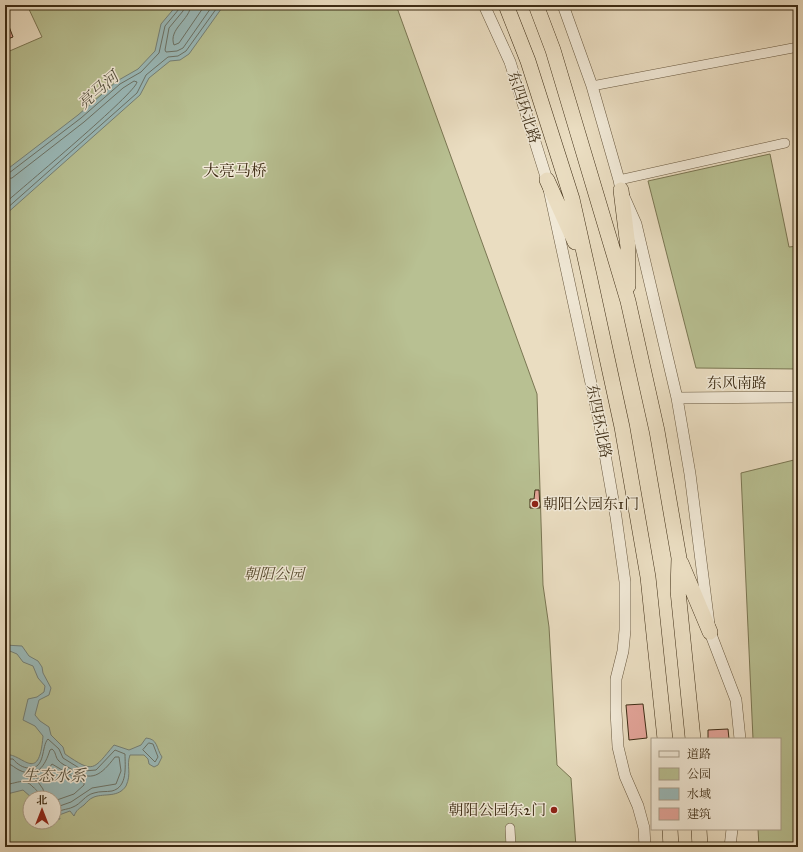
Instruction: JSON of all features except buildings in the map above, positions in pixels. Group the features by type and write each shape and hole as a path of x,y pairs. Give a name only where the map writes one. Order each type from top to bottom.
{"highway":[{"name":"东四环北路","path":"506,5 528,61 572,199 622,427 648,577 665,738"},
{"path":"536,5 554,50 628,301 657,431 679,558 678,591 693,738"},
{"path":"547,180 589,275"},
{"path":"620,185 628,247 628,301"},
{"path":"679,558 710,632"},
{"path":"670,830 672,847"},
{"path":"699,830 700,847"}],"street":[{"name":"东四环北路","path":"484,5 510,62 547,180 599,420 616,517 625,582 625,630 623,651 616,679 618,747 625,776 638,806 644,828 645,847"},
{"path":"563,5 592,86 620,185 636,224 677,398 690,474 710,632 736,700 740,738"},
{"path":"592,86 798,47"},
{"path":"620,185 785,143"},
{"name":"东风南路","path":"677,398 798,397"},
{"path":"510,828 511,847"},
{"path":"730,847 732,830"}],"green space":[{"name":"朝阳公园","path":"27,5 396,5 537,394 543,585 549,627 557,765 571,778 576,847 5,847 5,53 42,37"},
{"path":"770,154 789,247 798,246 798,369 696,368 648,181"},
{"path":"798,459 798,847 759,847 758,830 781,830 781,738 753,738 741,473"}],"water":[{"path":"177,5 224,5 189,54 180,60 170,61 149,78 140,95 5,215 5,171 78,115 117,81 138,69 155,51 161,24"},
{"name":"生态水系","path":"5,645 22,646 29,656 38,661 42,667 43,673 51,688 49,695 39,700 35,715 40,721 49,727 51,735 63,747 65,754 82,765 88,767 97,764 102,760 114,745 129,750 141,745 146,738 155,742 162,757 158,765 154,767 149,764 148,759 144,755 130,755 128,781 123,790 115,794 92,798 78,809 74,816 70,811 62,814 62,790 22,790 7,794 5,792 5,755 11,755 28,763 33,763 38,760 43,736 35,726 23,720 28,699 37,697 44,692 45,686 38,678 33,666 23,662 17,654 5,649"}],"place":[{"name":"朝阳公园东1门","path":"535,504"},
{"name":"朝阳公园东2门","path":"554,810"}],"district":[{"name":"大亮马桥","path":"235,170"}],"water label":[{"name":"亮马河","path":"98,90"}]}
